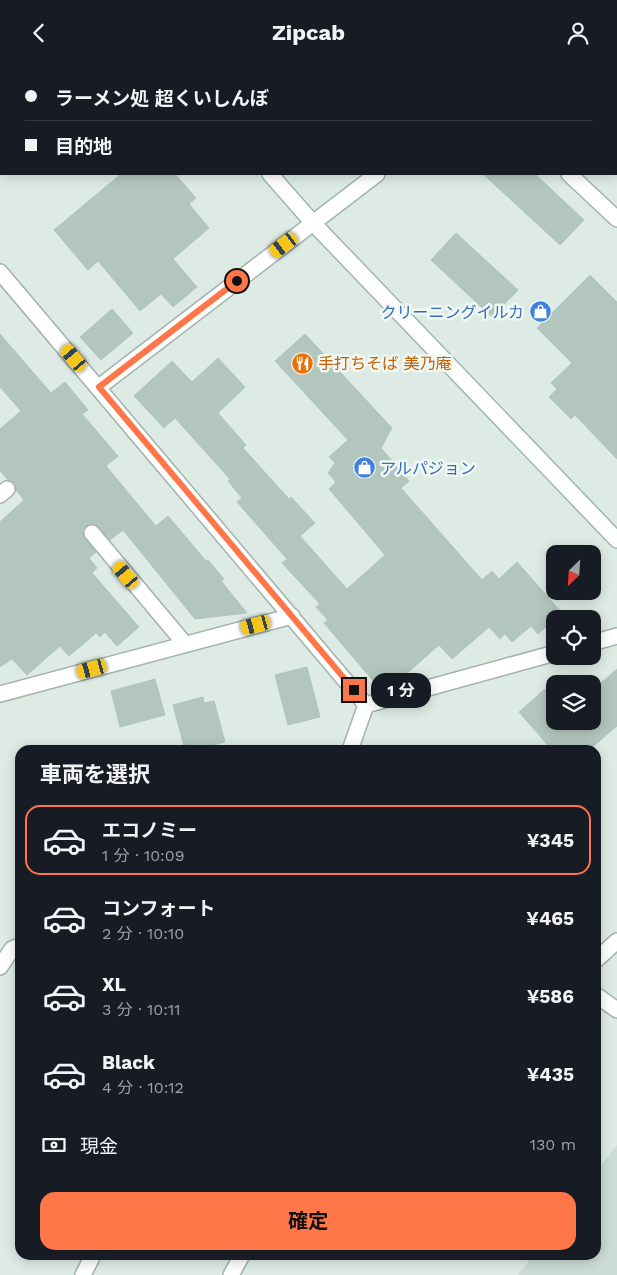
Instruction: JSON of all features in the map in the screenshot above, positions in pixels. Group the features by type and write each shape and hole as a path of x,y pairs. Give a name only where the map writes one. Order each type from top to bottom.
{"street":[{"path":"271,175 313,223 617,540"},
{"path":"99,387 376,175"},
{"path":"570,175 617,219"},
{"path":"0,272 366,705"},
{"path":"92,533 185,644"},
{"path":"0,694 292,616"},
{"path":"601,640 617,636"},
{"path":"366,705 546,655"},
{"path":"352,745 366,705"},
{"path":"601,955 617,941"},
{"path":"0,967 12,949 15,948"},
{"path":"601,999 617,1010"},
{"path":"83,1275 90,1260"},
{"path":"231,1275 239,1260"}],"shaded area":[{"path":"617,1145 617,1275 518,1275 529,1260 601,1260 601,1166"}],"building":[{"path":"120,175 176,175 196,198 189,204 209,228 173,259 197,287 173,307 161,294 140,311 98,261 88,270 54,230"},
{"path":"484,175 536,175 584,220 560,245"},
{"path":"456,233 518,290 492,317 431,260"},
{"path":"590,275 617,302 617,459 575,415 571,419 549,397 557,389 551,383 572,363 537,328"},
{"path":"112,309 133,333 101,360 80,337"},
{"path":"0,334 51,393 65,382 88,410 82,414 118,456 106,466 156,526 168,516 224,579 221,581 247,613 195,619 123,530 110,540 99,527 90,524 83,529 83,534 96,552 89,558 97,568 92,573 139,627 117,646 105,632 100,637 96,633 69,656 60,646 27,675 12,659 0,667 0,522 24,500 16,490 14,483 8,480 0,471 0,429 21,411 0,387"},
{"path":"305,334 392,428 381,448 409,481 401,488 482,580 492,571 499,579 517,562 546,595 546,600 551,600 559,610 546,610 546,627 538,634 531,626 512,642 505,634 500,639 489,627 452,659 439,645 397,682 387,672 375,683 324,623 328,620 316,607 320,604 282,563 287,559 237,502 242,498 228,481 230,479 175,418 164,428 134,396 172,361 192,382 218,358 245,387 218,413 246,445 243,448 289,499 291,497 315,523 300,536 347,589 385,555 329,489 336,482 328,473 335,463 329,457 348,440 275,361"},
{"path":"307,667 320,717 288,725 275,675"},
{"path":"617,669 617,726 595,745 548,745 519,712 545,689 546,730 601,730 601,683"},
{"path":"155,679 165,715 120,727 111,691"},
{"path":"203,697 204,703 214,701 225,742 213,745 184,745 173,705"}],"place":[{"name":"クリーニングイルカ","path":"540,312"},
{"name":"手打ちそば 美乃庵","path":"302,363"},
{"name":"アルパジョン","path":"364,468"}],"route":[{"path":"237,281 99,387 354,690"}]}
